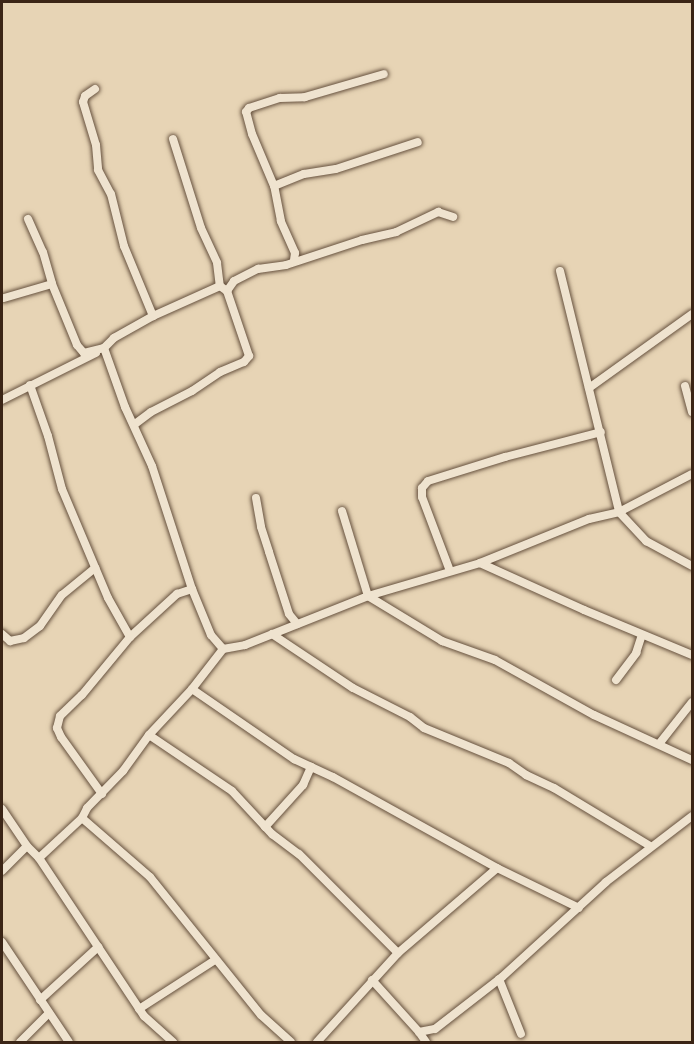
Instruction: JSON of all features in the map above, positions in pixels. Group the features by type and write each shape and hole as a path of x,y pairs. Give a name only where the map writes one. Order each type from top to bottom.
{"street":[{"path":"294,260 295,253 281,221 274,186 252,134 246,112 249,108 280,98 305,97 384,75"},
{"path":"95,89 85,96 83,102 96,145 98,170 111,194 124,246 153,316"},
{"path":"135,424 151,412 192,391 219,372 244,362 249,357 223,289 217,263 201,228 173,139"},
{"path":"274,186 304,174 336,169 418,142"},
{"path":"2,400 79,363 104,348 114,338 153,316 223,289 258,269 286,265 294,260 396,232 438,212 453,217"},
{"path":"27,219 43,252 52,284 77,345 84,352 104,348"},
{"path":"560,271 619,512 646,541 693,566"},
{"path":"4,298 52,284"},
{"path":"589,388 693,314"},
{"path":"104,348 125,407 135,424 152,466 192,589 211,635 224,649"},
{"path":"30,385 48,436 59,479 94,568 130,637"},
{"path":"685,386 693,412"},
{"path":"450,571 422,497 422,488 428,482 505,457 601,432"},
{"path":"39,858 82,819 87,808 102,794 149,735 192,689 224,649 245,645 368,596 480,563 589,519 619,512 693,474"},
{"path":"256,498 268,552 289,614 297,624"},
{"path":"342,511 368,596 442,641 495,660 594,715 693,760"},
{"path":"480,563 642,635 693,655"},
{"path":"2,636 10,641 24,638 40,626 62,595 94,568"},
{"path":"102,794 61,737 57,728 60,716 130,637 177,594 192,589"},
{"path":"272,634 353,688 410,717 424,728 509,763 650,846"},
{"path":"616,680 636,653 642,635"},
{"path":"192,689 286,754 497,868 579,908"},
{"path":"659,744 693,702"},
{"path":"149,735 232,791 265,827 299,854 398,953"},
{"path":"265,827 303,784 312,767"},
{"path":"2,809 27,846 39,858 140,1009 173,1042"},
{"path":"419,1032 435,1029 499,979 650,846 693,816"},
{"path":"82,819 150,877 261,1015 291,1042"},
{"path":"2,871 27,846"},
{"path":"316,1042 398,953 497,868"},
{"path":"2,942 69,1042"},
{"path":"40,1000 98,947"},
{"path":"140,1009 215,960"},
{"path":"499,979 521,1034"},
{"path":"372,980 426,1042"},
{"path":"20,1042 49,1013"}]}
